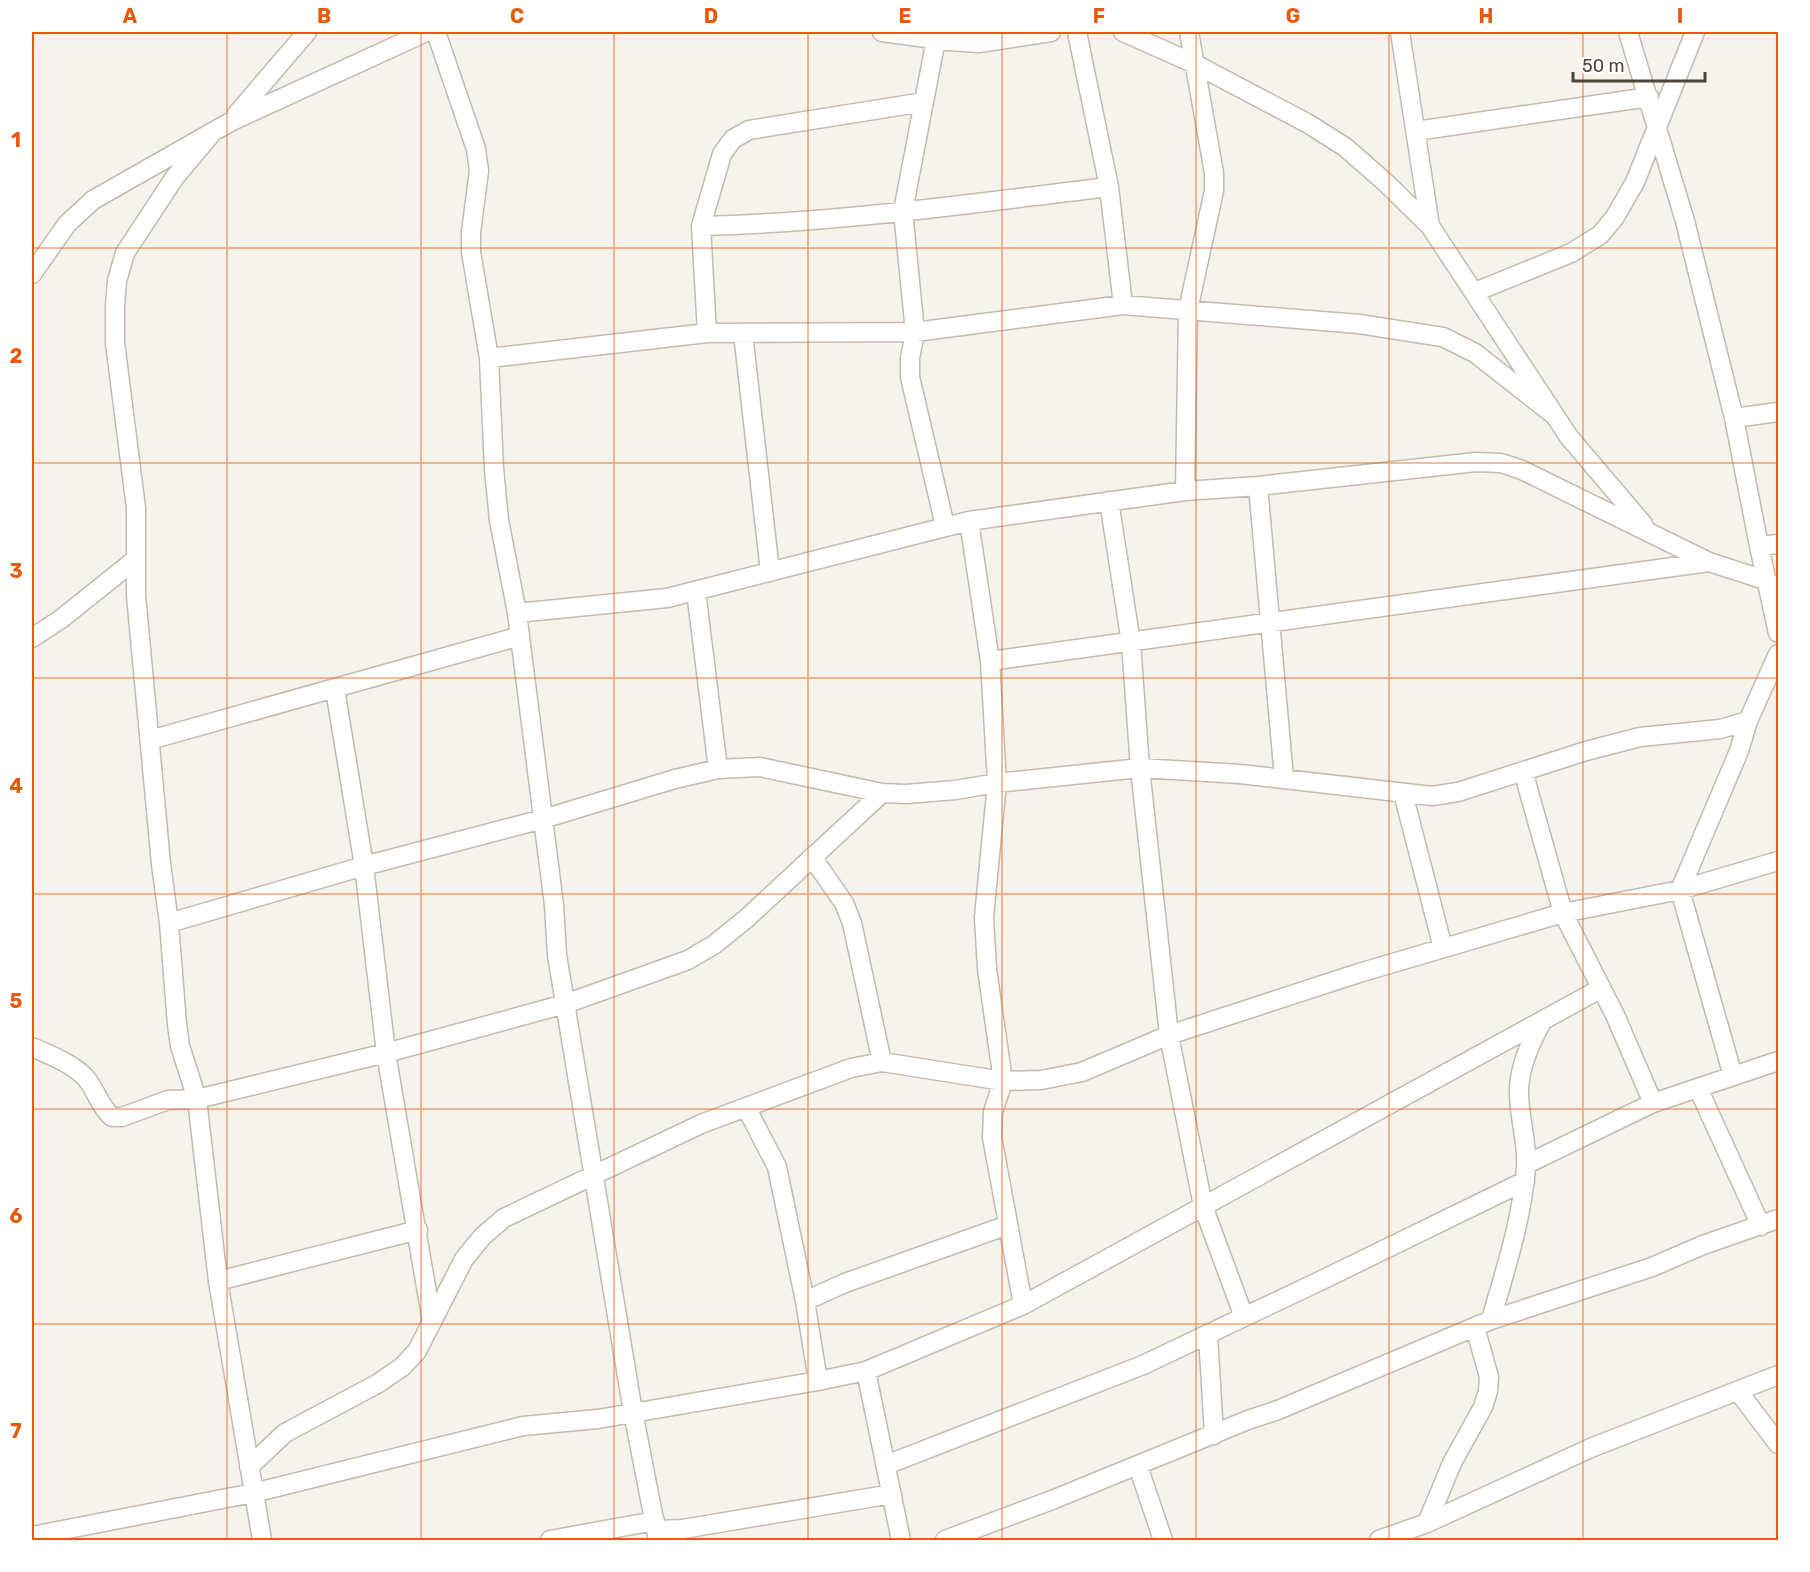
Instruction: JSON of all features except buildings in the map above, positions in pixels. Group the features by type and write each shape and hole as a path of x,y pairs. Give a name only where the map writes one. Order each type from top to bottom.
{"street":[{"path":"232,121 307,32"},
{"path":"32,274 67,224 93,200 232,121 426,32"},
{"path":"436,32 476,149 479,171 471,232 471,252 489,358 499,520 517,613 554,905 557,955 633,1412 656,1531"},
{"path":"882,32 936,35 979,43 1051,32"},
{"path":"1077,32 1109,187 1123,305"},
{"path":"1123,32 1195,64 1306,123 1345,147 1385,182 1430,226 1569,437 1648,530"},
{"path":"1185,490 1188,310 1214,191 1214,173 1190,32"},
{"path":"1400,32 1430,226"},
{"path":"1628,32 1685,221 1734,418 1779,633"},
{"path":"1475,292 1571,253 1600,234 1615,217 1635,182 1695,32"},
{"path":"936,35 903,211 915,332 909,358 910,377 945,526"},
{"path":"1416,131 1649,97"},
{"path":"707,333 701,226 722,154 733,139 748,130 924,102"},
{"path":"212,134 175,177 125,253 117,282 115,343 136,508 136,594 178,1035 197,1099 218,1281 262,1540"},
{"path":"701,226 903,211 1109,187"},
{"path":"489,358 707,333 915,332 1123,305 1359,324 1443,337 1475,353 1554,415"},
{"path":"742,333 770,572"},
{"path":"1734,418 1779,412"},
{"path":"517,613 667,598 969,521 1185,490 1258,486 1476,462 1501,463 1522,470 1709,562 1768,581"},
{"path":"1258,486 1284,778"},
{"path":"1109,501 1131,643 1140,768 1169,1035 1203,1206 1244,1317"},
{"path":"969,521 990,661 997,783 984,917 987,969 1002,1081 993,1112 992,1137 1023,1305"},
{"path":"1759,546 1779,544"},
{"path":"32,638 61,619 136,559"},
{"path":"990,661 1709,562"},
{"path":"696,591 718,769"},
{"path":"150,740 520,636"},
{"path":"1733,1076 1680,890 1739,751 1748,721 1779,654"},
{"path":"335,689 364,866 386,1053 432,1322"},
{"path":"169,923 364,866 543,819 675,779 718,769 760,767 882,793 906,794 1140,768 1284,778 1432,796 1458,792 1640,737 1720,729 1748,721"},
{"path":"1523,771 1563,913 1615,1015 1653,1103"},
{"path":"32,1047 72,1066 87,1079 104,1109 112,1117 122,1117 168,1100 197,1099 386,1053 565,1004 688,960 715,944 747,918 882,793"},
{"path":"1403,793 1443,948"},
{"path":"812,857 844,903 852,923 882,1062"},
{"path":"249,1467 285,1433 377,1384 402,1367 417,1351 464,1259 483,1236 504,1218 701,1124 852,1068 882,1062 1002,1081 1041,1080 1082,1072 1169,1035 1359,973 1563,913 1680,890 1779,861"},
{"path":"32,1536 253,1493 523,1426 598,1419 866,1371 1023,1305 1600,989"},
{"path":"1427,1523 1452,1463 1483,1407 1488,1391 1489,1377 1483,1324 1518,1225 1526,1172 1519,1090 1522,1068 1530,1043 1544,1018"},
{"path":"886,1465 1143,1365 1244,1317 1526,1172 1653,1103 1779,1061"},
{"path":"1698,1088 1761,1226"},
{"path":"746,1107 777,1167 805,1301 818,1381"},
{"path":"945,1540 1138,1466 1483,1324 1652,1267 1703,1245 1779,1219"},
{"path":"805,1301 845,1283 1008,1225"},
{"path":"218,1281 418,1230"},
{"path":"1208,1335 1214,1435"},
{"path":"866,1371 901,1540"},
{"path":"1379,1540 1427,1523 1593,1447 1779,1375"},
{"path":"1738,1391 1779,1444"},
{"path":"1138,1466 1163,1540"},
{"path":"550,1540 683,1529 892,1494"}]}
